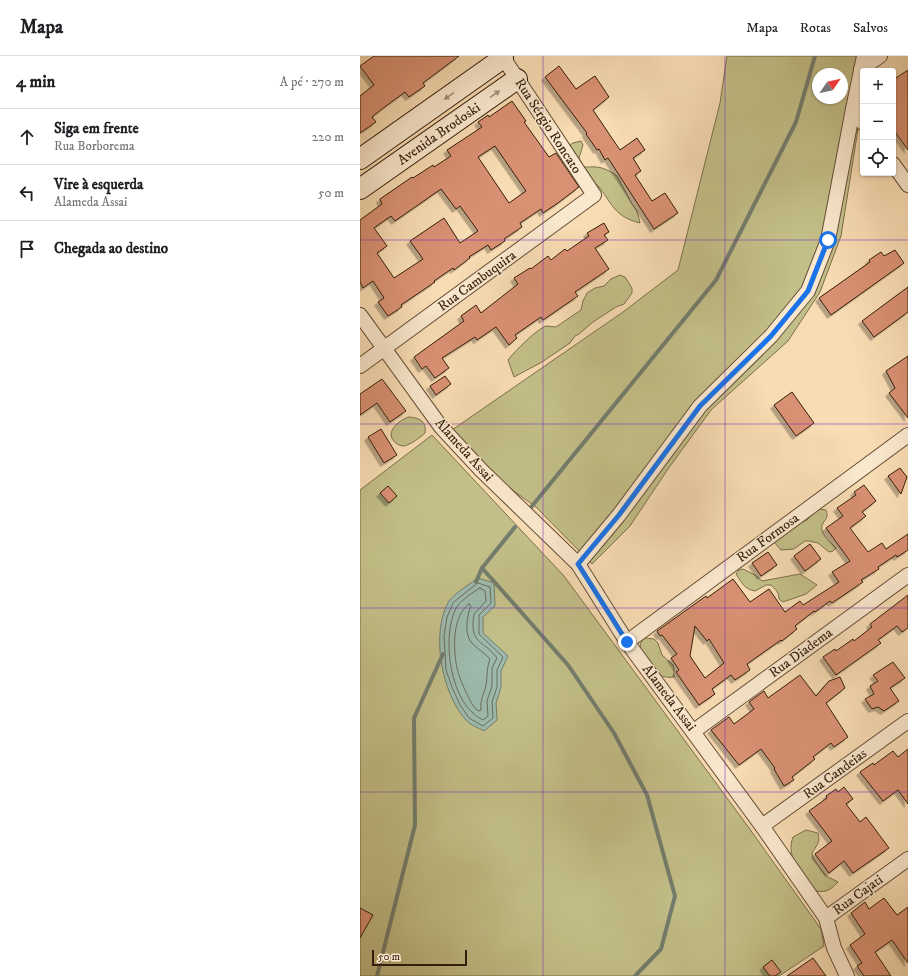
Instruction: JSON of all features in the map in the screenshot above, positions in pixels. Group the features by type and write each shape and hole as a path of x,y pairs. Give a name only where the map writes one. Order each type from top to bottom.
{"street":[{"path":"578,564 619,515 700,406 771,336 808,291 828,240 852,109 863,63 880,56"},
{"name":"Rua Sérgio Roncato","path":"503,57 594,195"},
{"name":"Avenida Brodoski","path":"360,160 503,57"},
{"name":"Avenida Brodoski","path":"360,189 517,79"},
{"path":"852,109 860,119"},
{"path":"900,168 908,185"},
{"name":"Rua Cambuquira","path":"360,366 594,195"},
{"name":"Alameda Assai","path":"360,315 441,427 481,470 578,564 627,642 694,731 826,918 834,948 847,976"},
{"name":"Rua Formosa","path":"627,642 908,435"},
{"name":"Rua Diadema","path":"694,731 908,575"},
{"name":"Rua Candeias","path":"762,826 908,721"},
{"name":"Rua Cajati","path":"826,918 908,858"}],"shaded area":[{"path":"727,56 869,56 864,68 860,68 860,117 841,236 820,292 788,341 711,410 668,469 630,526 592,564 536,507 500,481 452,430 623,312 678,270 720,103"},
{"path":"581,141 583,145 579,158 583,165 586,167 601,168 610,171 617,176 637,211 640,223 625,218 620,214 598,185 588,176 570,149 570,145"},
{"path":"620,275 625,277 632,288 632,293 624,304 616,307 593,322 575,336 570,343 542,362 514,377 508,360 526,341 542,328 546,326 556,327 581,310 587,293 595,288 604,286 611,279"},
{"path":"409,417 422,421 425,426 425,433 409,444 401,446 392,439 392,431 397,424"},
{"path":"432,435 564,576 749,828 821,929 824,946 779,976 360,976 360,490"},
{"path":"818,509 826,510 827,517 822,525 822,531 826,538 836,548 829,552 818,543 805,541 794,549 781,550 774,542 794,526 807,520 814,511"},
{"path":"743,569 755,575 762,581 800,574 817,585 806,594 783,602 779,599 777,591 771,585 766,585 755,591 746,587 736,574 739,570"},
{"path":"645,638 654,639 658,643 662,655 673,665 674,677 664,677 656,672 640,648 640,644"},
{"path":"806,830 818,833 819,836 812,853 813,858 826,876 838,882 826,891 817,891 806,880 793,860 791,845 793,837"}],"water":[{"path":"478,578 494,583 495,606 483,617 483,633 508,656 501,671 501,687 496,703 497,720 484,731 468,722 458,709 445,679 441,663 440,646 440,629 443,614 449,601"}],"building":[{"path":"374,56 459,56 423,83 425,86 409,97 405,92 382,109 372,117 376,122 360,133 360,96 374,85 360,66"},
{"path":"559,66 576,89 595,76 609,97 593,110 620,150 637,138 645,150 633,158 641,171 635,175 652,201 665,193 678,213 654,229 608,158 605,160 599,149 597,150 586,134 587,133 545,77"},
{"path":"908,70 908,150 896,133 896,78"},
{"path":"512,101 526,121 524,122 549,157 556,153 579,187 543,213 541,209 520,223 522,227 491,250 488,245 469,257 470,258 454,270 453,268 434,281 435,282 401,305 402,307 388,316 378,302 384,298 373,281 363,288 360,282 360,220 382,204 380,199 412,177 413,178 433,165 434,167 451,156 447,150 482,127 478,122 488,115 489,117","holes":["495,146 526,191 509,203 478,157","441,189 456,209 460,206 478,231 460,243 444,218 410,241 423,259 394,278 377,253 387,246 374,228 391,216 395,221"]},
{"path":"604,223 609,232 604,235 608,240 595,248 609,269 575,292 578,296 543,320 541,317 515,335 517,338 509,345 496,327 477,340 475,337 442,358 449,368 435,378 426,366 422,369 414,357 464,321 461,316 476,305 481,313 518,284 514,278 530,268 531,269 548,256 551,260 565,249 567,251 589,236 587,233"},
{"path":"895,250 904,263 831,315 819,298 870,262 869,260 881,252 884,256"},
{"path":"908,287 908,312 874,337 862,321"},
{"path":"908,356 908,418 889,393 895,388 886,371"},
{"path":"445,376 451,384 436,395 430,386"},
{"path":"382,379 406,411 390,422 377,403 360,415 360,394"},
{"path":"792,392 814,423 796,436 774,405"},
{"path":"381,429 397,455 384,463 368,437"},
{"path":"900,468 907,477 901,494 888,476"},
{"path":"864,485 876,501 862,512 866,516 850,528 868,552 882,543 886,549 908,534 908,550 897,557 896,555 878,567 879,569 861,580 863,582 832,603 830,601 815,612 814,611 795,626 797,629 782,641 781,640 747,664 750,670 735,680 731,675 712,689 715,694 699,705 676,672 679,670 671,658 677,654 657,631 706,596 707,598 733,579 750,602 769,589 785,612 800,601 803,605 839,582 832,572 850,561 826,528 843,516 837,508 856,495 854,492","holes":["695,626 707,641 709,639 724,663 705,678 690,656"]},
{"path":"388,486 397,496 389,503 380,493"},
{"path":"810,544 821,559 805,571 794,556"},
{"path":"768,552 777,565 761,576 752,563"},
{"path":"908,595 908,628 902,632 897,626 878,640 881,643 836,675 823,657 835,649 836,651 853,639 854,641 872,627 870,624"},
{"path":"893,662 905,678 890,688 899,701 884,711 878,707 872,709 865,699 874,694 870,686 878,681 873,675"},
{"path":"800,675 816,696 829,681 840,677 845,688 826,703 848,737 834,747 831,743 813,757 815,759 792,777 794,780 784,786 774,769 775,768 761,749 739,765 711,730 729,717 734,724 754,709 749,702 764,691 768,698"},
{"path":"908,749 908,804 898,790 883,801 860,772 873,763 874,765 893,751 898,757"},
{"path":"844,787 853,799 846,804 860,822 866,817 889,848 853,873 844,861 829,873 815,854 832,841 809,811 827,798 826,796 836,789 838,792"},
{"path":"884,898 897,915 908,907 908,963 892,940 875,952 891,976 864,976 857,966 862,963 850,945 865,934 851,913 865,902 869,909"},
{"path":"360,908 373,915 360,938"},
{"path":"813,958 826,976 787,976"},
{"path":"772,960 781,972 775,976 770,976 763,967"}],"waterway":[{"path":"528,511 716,280 796,122 815,56"},
{"path":"476,582 482,568 515,527"},
{"path":"482,568 568,665 614,733 647,795 675,896 661,949 635,976"},
{"path":"377,976 415,825 414,718 443,654"}],"route":[{"path":"627,642 578,564 619,515 700,406 771,336 808,291 828,240"}]}
